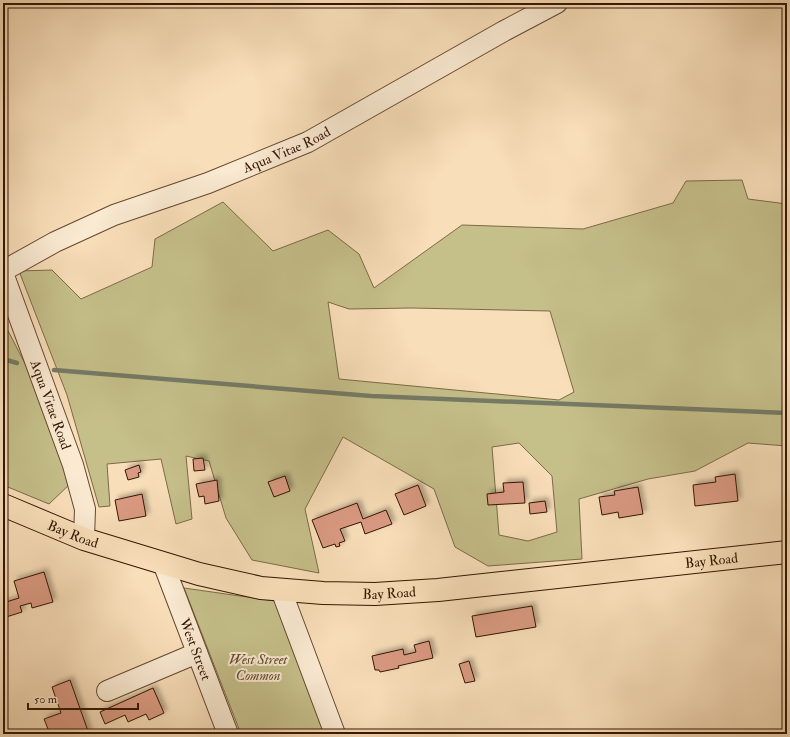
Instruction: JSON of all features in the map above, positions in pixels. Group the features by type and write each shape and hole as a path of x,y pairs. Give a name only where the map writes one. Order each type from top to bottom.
{"main road":[{"name":"Bay Road","path":"3,505 84,539 231,582 281,590 324,593 376,594 438,590 787,552"}],"street":[{"name":"Aqua Vitae Road","path":"84,539 85,509 73,465 3,272 55,242 114,215 208,183 308,142 504,31 557,3"},
{"name":"West Street","path":"163,563 228,734"},
{"path":"281,590 335,734"},
{"path":"107,691 197,653"}],"green space":[{"path":"742,180 748,199 787,204 787,446 748,443 695,471 648,479 579,499 582,559 488,566 455,547 434,489 343,437 305,509 319,573 252,560 226,518 209,461 186,456 192,519 176,524 161,459 107,464 110,506 99,507 67,395 19,271 52,270 81,299 152,267 155,239 223,202 273,251 328,230 359,254 374,288 462,225 583,229 673,203 686,181","holes":["328,302 349,309 412,308 550,311 574,392 559,400 339,379","519,443 552,476 557,532 528,541 499,535 492,447"]},
{"path":"3,321 34,381 70,484 49,504 3,485"},
{"name":"West Street Common","path":"184,588 275,601 328,734 241,734"}],"building":[{"path":"203,458 205,470 194,471 193,459"},
{"path":"139,465 141,472 138,473 139,477 128,480 125,470"},
{"path":"735,474 738,501 695,506 693,485 716,482 715,477"},
{"path":"285,476 290,491 274,497 268,482"},
{"path":"217,480 219,501 205,504 204,496 199,497 196,484"},
{"path":"523,482 525,503 488,505 487,494 504,492 503,483"},
{"path":"418,485 426,506 404,515 395,494"},
{"path":"638,487 643,514 619,518 618,512 602,515 599,497 615,495 614,491"},
{"path":"142,494 146,516 119,521 115,500"},
{"path":"545,501 547,512 530,514 529,503"},
{"path":"357,503 363,519 386,510 392,524 365,534 361,522 340,529 345,541 339,543 340,546 336,547 335,544 323,548 312,520"},
{"path":"44,572 53,602 32,608 31,603 20,606 22,612 3,618 3,603 19,598 14,581"},
{"path":"532,606 536,627 476,637 472,616"},
{"path":"429,641 433,658 398,666 399,668 380,672 379,670 375,670 372,656 403,649 404,655 416,652 414,645"},
{"path":"469,661 475,681 465,683 459,664"},
{"path":"70,680 89,734 50,734 44,719 61,713 52,687"},
{"path":"153,688 164,713 149,720 146,714 128,722 125,715 105,724 100,712"}],"waterway":[{"path":"3,359 17,363"},
{"path":"54,370 371,396 787,413"}]}
